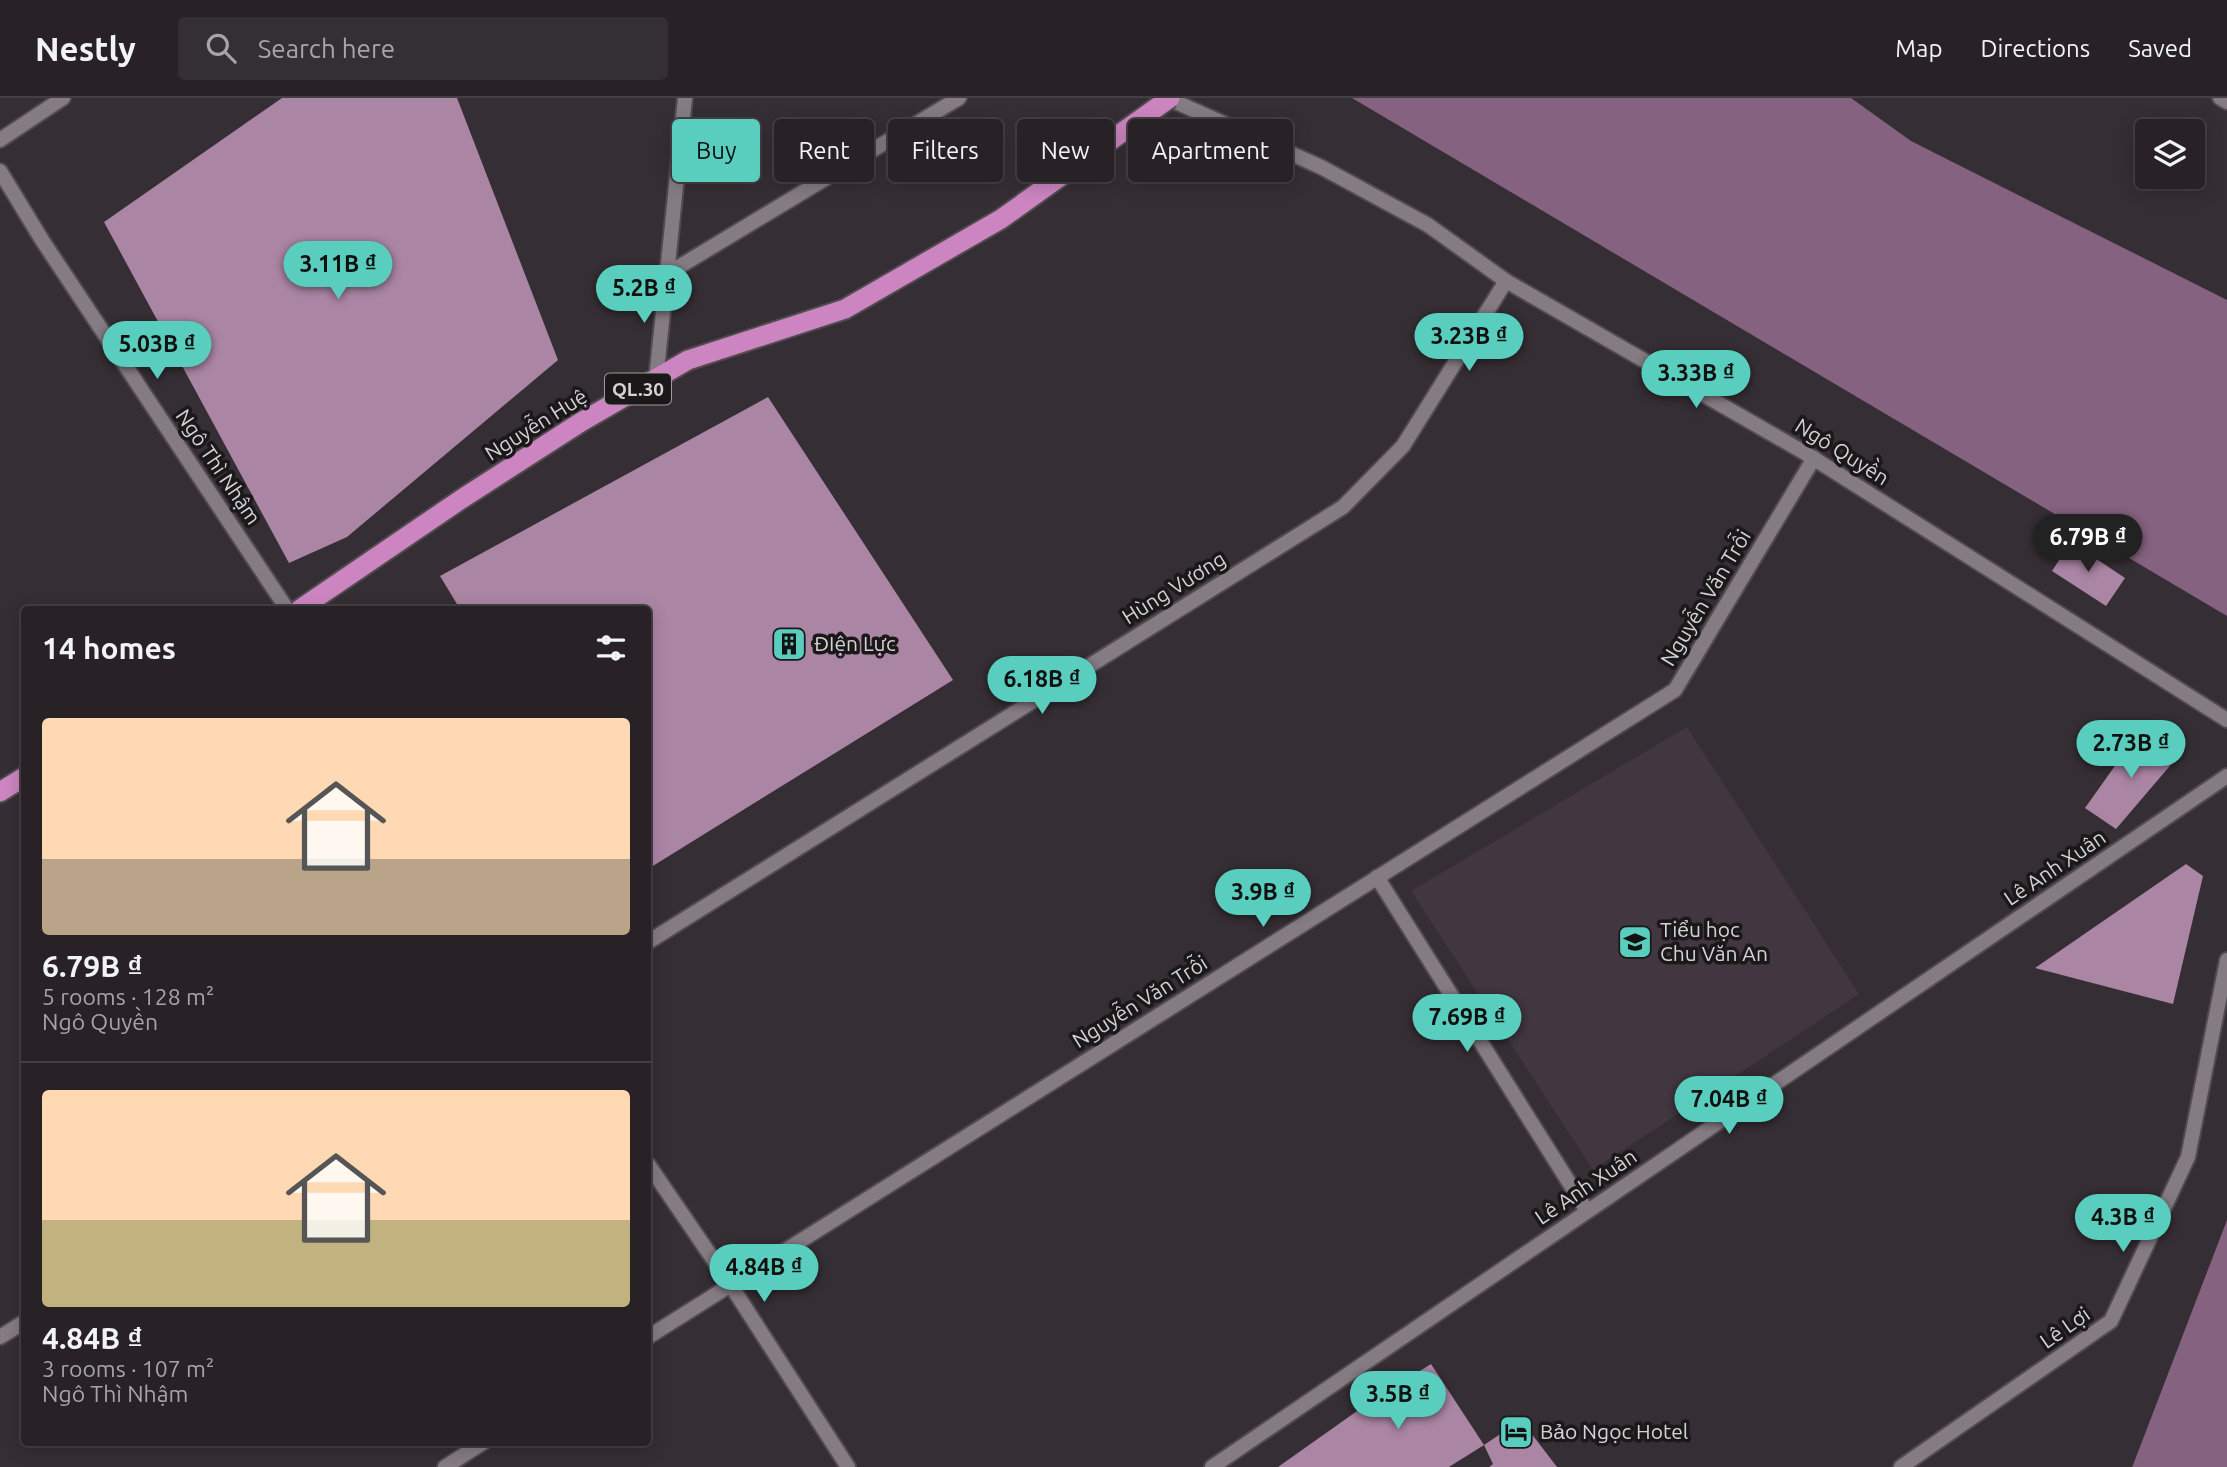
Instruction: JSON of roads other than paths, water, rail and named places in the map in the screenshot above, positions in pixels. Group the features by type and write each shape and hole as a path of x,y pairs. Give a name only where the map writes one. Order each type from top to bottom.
{"highway":[{"name":"Nguyễn Huệ","path":"304,606 570,429 688,360 845,309 1001,219 1169,98"},
{"path":"0,792 21,779"}],"street":[{"path":"0,140 63,98"},
{"path":"656,379 685,98"},
{"path":"667,274 959,98"},
{"name":"Ngô Quyền","path":"1169,98 1345,180 1428,225 1506,281 1814,458 2227,720"},
{"path":"2220,98 2227,102"},
{"name":"Ngô Thì Nhậm","path":"0,171 49,251 285,606"},
{"name":"Hùng Vương","path":"651,940 1343,507 1403,446 1506,281"},
{"name":"Nguyễn Văn Trỗi","path":"651,1335 1675,690 1814,458"},
{"name":"Lê Anh Xuân","path":"1212,1467 2227,776"},
{"path":"1377,877 1587,1211"},
{"name":"Lê Lợi","path":"1901,1467 2111,1321 2188,1157 2227,960"},
{"path":"651,1168 730,1284 848,1467"},
{"path":"0,1337 21,1324"},
{"path":"445,1467 478,1446"}],"place":[{"name":"ĐIện Lực","path":"789,644"},
{"name":"Tiểu học Chu Văn An","path":"1635,942"},
{"name":"Bảo Ngọc Hotel","path":"1516,1432"}]}
